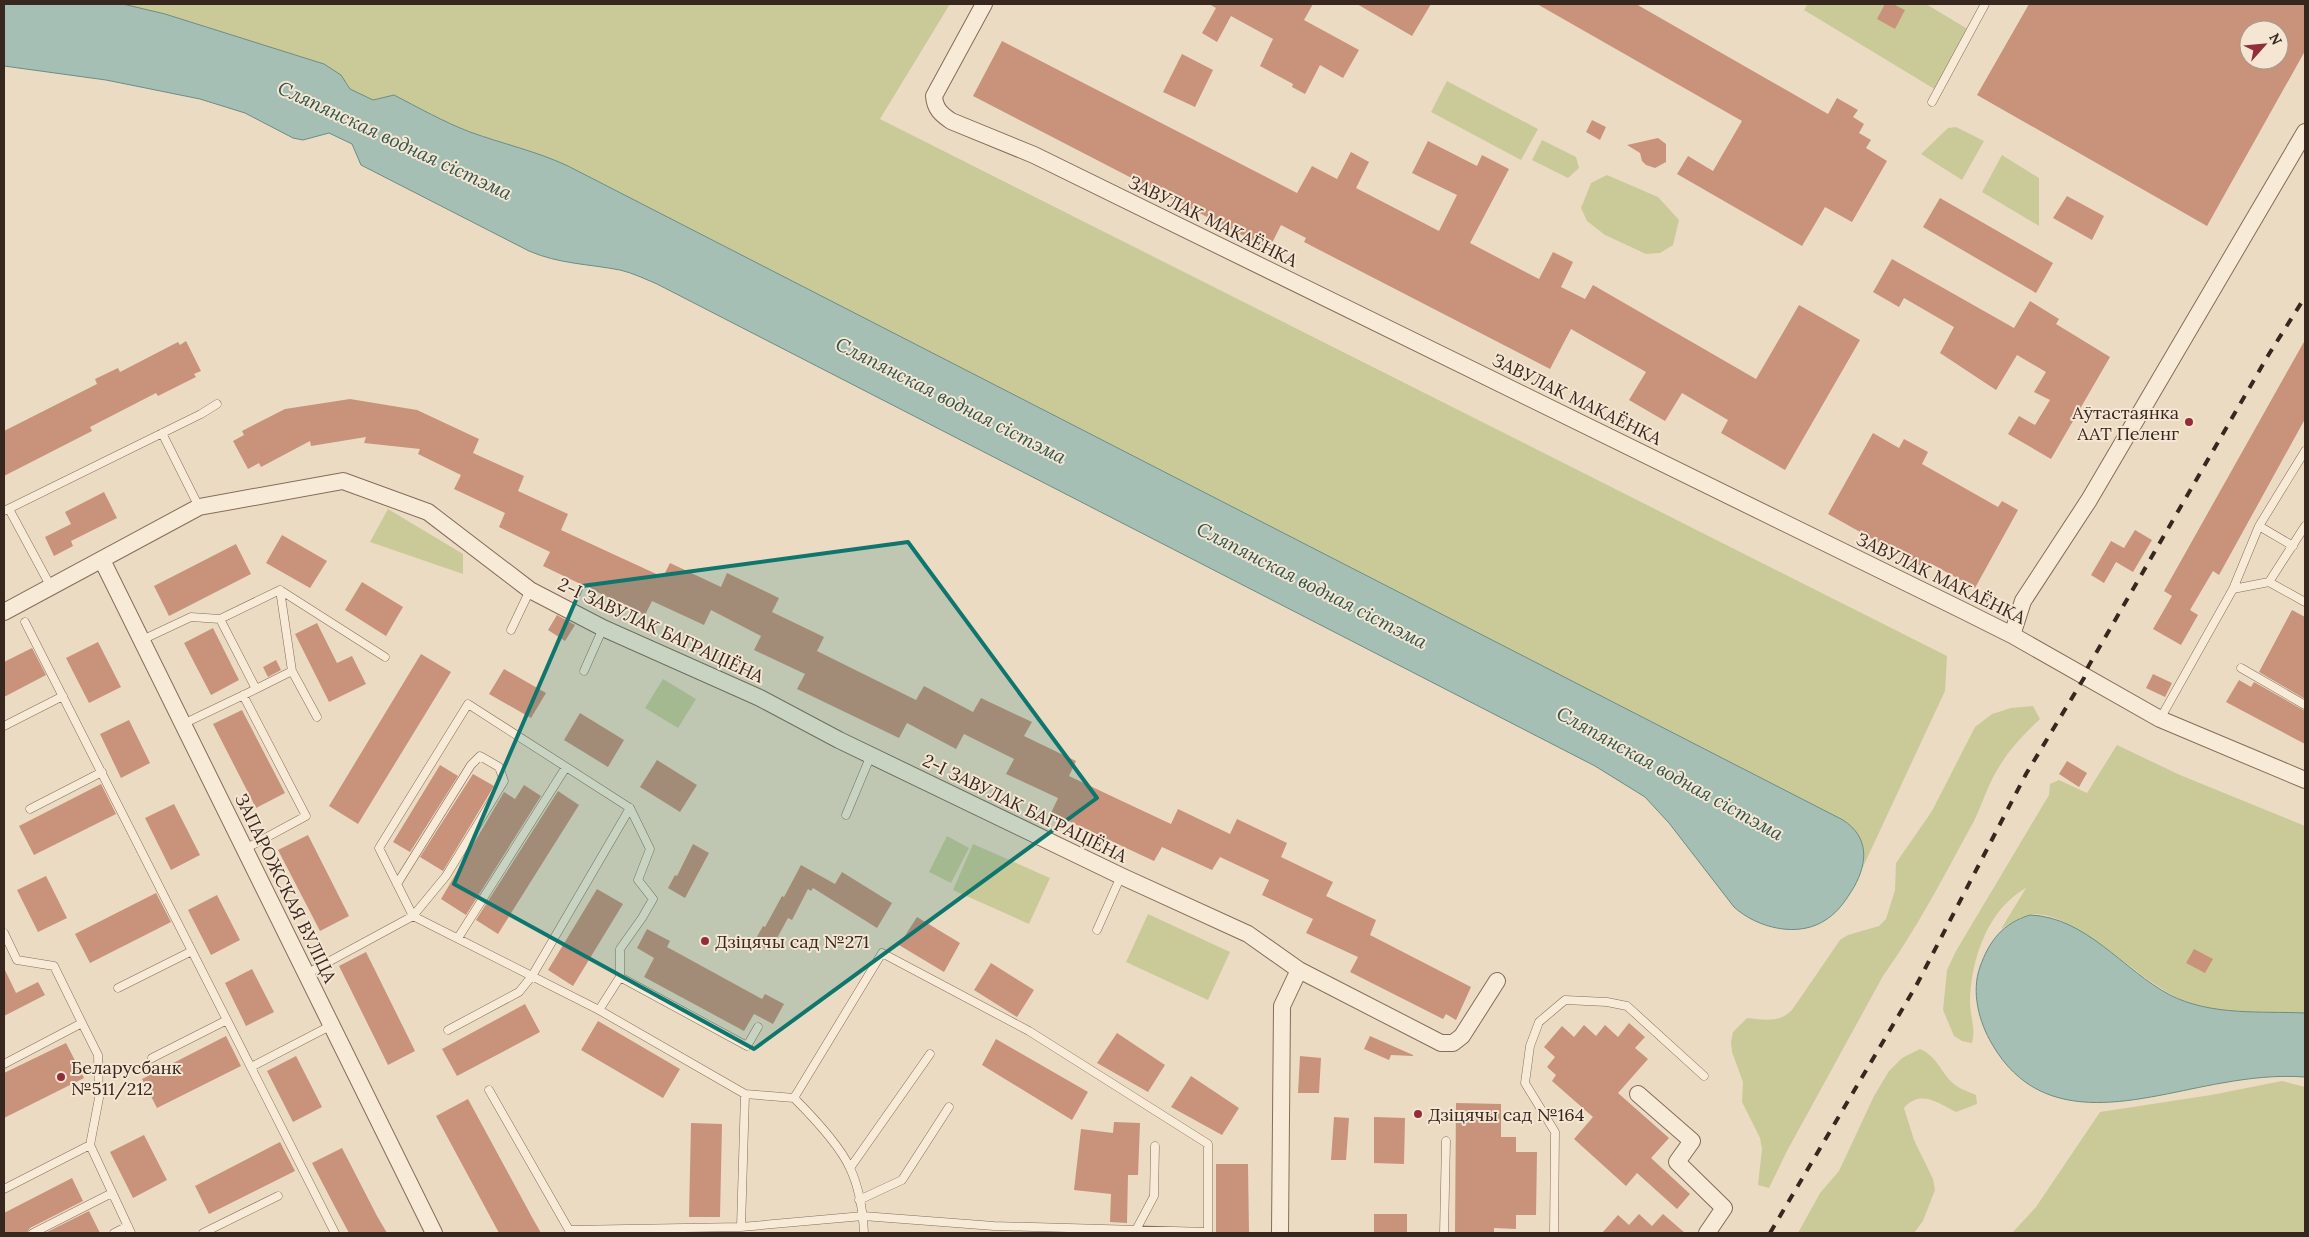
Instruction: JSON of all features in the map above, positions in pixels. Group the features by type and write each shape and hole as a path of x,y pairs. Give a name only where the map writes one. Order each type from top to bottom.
{"street":[{"name":"ЗАВУЛАК МАКАЁНКА","path":"984,4 934,96 934,105 940,114 951,121 1060,168 2012,635 2160,719 2305,780"},
{"path":"2012,635 2023,601 2089,500 2305,132"},
{"name":"2-І ЗАВУЛАК БАГРАЦІЁНА","path":"4,612 199,507 343,481 428,512 530,590 603,628 760,698 871,755 1121,876 1248,934 1299,970 1442,1043 1453,1043 1462,1036 1498,981"},
{"name":"ЗАПАРОЖСКАЯ ВУЛІЦА","path":"102,560 434,1233"},
{"path":"1280,1233 1282,1006 1299,970"},
{"path":"1638,1094 1692,1141 1677,1162 1724,1208 1707,1233"}],"lane":[{"path":"1932,102 1985,4"},
{"path":"51,587 6,510 217,404"},
{"path":"162,433 199,507"},
{"path":"2160,719 2233,590 2259,526 2305,452"},
{"path":"2259,526 2293,546"},
{"path":"2269,582 2305,526"},
{"path":"2233,590 2269,582 2305,602"},
{"path":"142,640 191,617 220,619 280,590"},
{"path":"280,590 385,657"},
{"path":"280,590 292,671 317,717"},
{"path":"511,630 530,590"},
{"path":"220,619 256,689"},
{"path":"25,622 335,1233"},
{"path":"584,671 603,628"},
{"path":"2242,668 2305,705"},
{"path":"183,724 292,671"},
{"path":"243,695 306,816 245,849"},
{"path":"4,726 63,696"},
{"path":"600,1010 620,977 620,949 653,899 638,880 650,849 630,808 468,704 380,848 413,916 600,1010 745,1094 794,1098 821,1126 850,1168 863,1216 864,1233"},
{"path":"846,815 871,755"},
{"path":"306,974 413,916 446,876 504,781 499,767 480,756 470,765 397,884"},
{"path":"458,938 566,767"},
{"path":"30,809 102,772"},
{"path":"448,1030 519,992 532,976 630,808"},
{"path":"1097,930 1121,876"},
{"path":"4,933 7,947 17,960 54,966 98,1055 99,1098 90,1145 129,1230 114,1233"},
{"path":"118,988 192,951"},
{"path":"489,1090 568,1232 742,1227 863,1216 994,1230 1208,1232 1208,1144 1029,1031 882,953 794,1098"},
{"path":"620,977 747,1046 758,1027"},
{"path":"1554,1233 1555,1132 1525,1083 1530,1046 1539,1022 1565,1000 1607,1002 1627,1006 1704,1076"},
{"path":"152,1058 227,1020"},
{"path":"4,1064 82,1023"},
{"path":"251,1067 332,1025"},
{"path":"850,1168 930,1054"},
{"path":"742,1227 745,1094"},
{"path":"859,1200 902,1180 949,1107"},
{"path":"1444,1233 1446,1141"},
{"path":"4,1189 90,1145"},
{"path":"1136,1230 1154,1196 1155,1146"},
{"path":"33,1233 112,1194"},
{"path":"203,1233 278,1196"}],"highlighted area":[{"path":"908,542 1097,798 754,1049 454,884 582,586"}],"green space":[{"path":"123,4 950,4 880,119 1947,656 1945,691 1863,867 1864,853 1861,841 1854,830 1843,820 568,166 460,128 394,95 373,100 350,89 347,83 324,64 165,14"},
{"path":"1808,4 1926,4 1971,31 1936,90 1804,10"},
{"path":"1447,81 1538,129 1521,160 1431,112"},
{"path":"1956,127 1984,141 1962,180 1921,154 1948,128"},
{"path":"1542,140 1576,157 1579,168 1568,178 1532,160"},
{"path":"2002,155 2039,178 2039,226 1982,192"},
{"path":"1607,175 1658,197 1679,220 1673,245 1660,253 1646,254 1605,235 1587,221 1581,208 1591,183"},
{"path":"388,509 463,554 463,574 370,542"},
{"path":"663,679 696,699 678,728 645,708"},
{"path":"2033,706 2040,719 2016,744 1996,772 1974,821 1920,919 1883,976 1787,1151 1769,1188 1758,1185 1762,1149 1760,1138 1742,1102 1743,1082 1732,1052 1733,1032 1747,1018 1771,1020 1787,1014 1792,1010 1840,940 1848,935 1879,926 1886,919 1895,890 1896,863 1932,811 1975,727 1992,714 2011,708"},
{"path":"2117,745 2180,775 2305,826 2305,1013 2229,1011 2199,1006 2185,1001 2148,980 2085,934 2065,922 2046,915 2028,915 2001,929 2026,888 2001,909 1984,937 1978,952 1971,985 1972,1043 1962,1041 1954,1036 1943,1010 1947,970 1956,951 2049,795 2050,784 2059,780 2087,793"},
{"path":"947,836 969,848 951,883 929,872"},
{"path":"973,844 1050,878 1029,924 953,890"},
{"path":"1148,914 1230,952 1208,1000 1126,962"},
{"path":"1920,1049 1935,1060 1954,1084 1976,1095 1977,1104 1956,1112 1936,1102 1916,1099 1904,1108 1914,1140 1933,1179 1935,1190 1923,1221 1914,1233 1798,1233 1820,1193 1839,1171 1874,1096 1889,1071 1902,1058"},
{"path":"2282,1081 2305,1087 2305,1233 2012,1233 2036,1207 2100,1112 2211,1095"}],"water":[{"name":"Сляпянская водная сістэма","path":"4,4 123,4 165,14 324,64 341,75 350,89 373,100 394,95 460,128 568,166 1843,820 1852,827 1862,842 1864,859 1859,878 1839,909 1816,925 1804,929 1791,930 1754,921 1734,907 1669,823 1645,797 1595,766 657,284 620,270 552,259 529,251 361,165 352,144 329,133 303,140 293,138 245,113 200,99 106,80 4,66"},
{"path":"2030,915 2050,918 2069,925 2087,935 2153,984 2170,995 2186,1002 2236,1011 2305,1013 2305,1077 2253,1078 2127,1101 2096,1103 2066,1100 2038,1090 2013,1072 1992,1044 1983,1026 1976,997 1977,977 1980,967 1993,941 1998,934 2012,923"}],"building":[{"path":"1209,4 1313,4 1304,20 1359,50 1343,78 1320,65 1305,94 1292,87 1293,84 1260,66 1273,39 1231,16 1217,42 1202,33 1216,8"},
{"path":"1357,4 1431,4 1412,36"},
{"path":"1537,4 1636,4 1828,114 1837,98 1858,110 1853,117 1864,124 1859,133 1871,140 1866,148 1887,161 1852,222 1825,207 1802,246 1677,174 1688,156 1713,171 1742,121"},
{"path":"1885,4 1893,4 1905,10 1895,29 1877,19"},
{"path":"2029,4 2305,4 2305,51 2207,226 1977,95"},
{"path":"1002,41 1297,193 1312,166 1337,179 1351,152 1369,162 1356,188 1439,231 1457,195 1412,173 1428,141 1477,166 1482,155 1509,169 1470,243 1539,279 1553,252 1573,262 1561,287 1585,299 1593,285 1756,379 1799,305 1860,340 1785,470 1721,433 1728,420 1682,393 1665,421 1629,400 1646,372 1571,329 1550,369 1304,242 1306,238 1281,225 1269,249 973,96"},
{"path":"1182,54 1213,70 1195,107 1163,92"},
{"path":"1592,120 1606,127 1600,140 1586,132"},
{"path":"1658,138 1666,144 1666,162 1655,168 1646,165 1642,161 1640,153 1627,145"},
{"path":"2067,196 2104,216 2092,240 2053,218"},
{"path":"1940,198 2053,263 2036,293 1923,227"},
{"path":"1892,259 2014,328 2030,301 2059,319 2056,324 2110,357 2051,459 2008,434 2019,416 2035,425 2050,400 2034,392 2046,372 2017,355 1996,390 1940,353 1954,327 1904,298 1899,307 1873,292"},
{"path":"2305,340 2305,419 2219,575 2213,571 2190,610 2198,615 2181,645 2153,629 2172,596 2164,591"},
{"path":"186,341 201,371 194,374 196,377 158,396 156,393 90,427 92,431 4,476 4,431 97,384 95,379 118,368 120,372 178,342 180,345"},
{"path":"350,399 417,410 479,439 473,453 524,476 518,491 568,514 561,530 663,577 670,563 721,587 727,573 779,598 772,612 824,637 817,651 916,700 924,686 973,712 981,698 1032,722 1024,736 1076,761 1069,776 1171,824 1178,809 1230,834 1237,819 1287,843 1281,857 1333,882 1326,896 1376,920 1370,935 1471,987 1456,1020 1446,1014 1443,1019 1350,972 1358,957 1306,933 1313,919 1262,895 1269,880 1220,857 1212,870 1162,847 1154,861 1051,813 1058,798 1006,774 1014,759 964,734 956,749 907,723 899,738 797,689 805,674 754,650 761,636 711,610 704,625 652,601 645,615 543,566 550,552 499,527 505,513 454,489 461,475 418,454 420,449 364,443 366,437 311,446 310,441 261,467 259,463 248,469 233,441 244,435 242,431 285,409"},
{"path":"1873,433 1899,448 1904,439 1928,452 1922,464 1998,507 2002,501 2018,510 1975,588 1930,563 1926,569 1828,514"},
{"path":"104,492 117,518 71,541 73,546 54,556 45,537 71,524 65,512"},
{"path":"2135,530 2152,540 2133,572 2116,562 2104,583 2091,575 2111,541 2124,548"},
{"path":"282,535 327,561 310,588 266,563"},
{"path":"236,544 251,574 169,616 154,586"},
{"path":"362,582 403,607 386,636 345,610"},
{"path":"2292,610 2305,617 2305,699 2259,672"},
{"path":"557,615 575,625 565,641 548,630"},
{"path":"317,623 337,663 352,656 366,684 329,702 295,634"},
{"path":"213,628 239,680 211,695 184,643"},
{"path":"98,642 121,687 89,703 66,658"},
{"path":"32,648 46,675 4,697 4,662"},
{"path":"421,654 451,672 358,824 329,806"},
{"path":"276,660 281,670 268,677 263,667"},
{"path":"504,669 546,693 531,718 489,694"},
{"path":"2153,674 2172,683 2165,697 2146,688"},
{"path":"2239,680 2251,687 2254,682 2305,711 2305,744 2226,702"},
{"path":"242,710 285,793 256,808 213,724"},
{"path":"580,713 624,740 608,767 564,740"},
{"path":"129,720 150,763 121,778 100,734"},
{"path":"657,760 697,785 680,812 640,787"},
{"path":"2067,761 2087,773 2079,787 2059,774"},
{"path":"440,765 458,776 410,852 393,842"},
{"path":"473,774 494,786 443,871 420,857"},
{"path":"101,784 116,814 34,855 19,826"},
{"path":"524,785 541,796 466,915 441,899 504,792 515,799"},
{"path":"558,791 579,805 498,934 476,920"},
{"path":"174,804 200,855 171,870 145,818"},
{"path":"308,835 349,916 320,931 278,850"},
{"path":"693,844 709,853 685,898 668,888 675,875 677,876"},
{"path":"801,865 835,884 842,872 892,903 877,928 813,888 811,891 808,889 792,920 788,918 770,951 754,942 763,926 765,927 782,896 784,897"},
{"path":"46,876 67,918 38,932 17,890"},
{"path":"597,889 623,904 573,986 548,970"},
{"path":"156,893 171,922 90,963 75,934"},
{"path":"217,895 240,940 211,955 188,910"},
{"path":"917,917 960,943 944,972 899,945"},
{"path":"647,929 670,941 667,947 762,999 765,994 784,1004 773,1024 754,1014 744,1031 644,977 654,958 637,948"},
{"path":"2194,949 2213,959 2205,973 2186,963"},
{"path":"366,952 415,1051 388,1065 339,966"},
{"path":"991,963 1034,990 1017,1017 974,990"},
{"path":"4,968 16,993 38,982 45,995 4,1016"},
{"path":"252,969 274,1012 246,1026 225,983"},
{"path":"525,1004 540,1032 457,1076 442,1049"},
{"path":"598,1021 680,1069 663,1098 581,1050"},
{"path":"1629,1023 1645,1037 1635,1048 1648,1059 1618,1093 1669,1138 1651,1158 1690,1194 1677,1209 1637,1173 1626,1186 1574,1139 1593,1117 1552,1081 1556,1075 1547,1067 1555,1057 1544,1047 1562,1026 1574,1037 1584,1025 1596,1036 1605,1025 1618,1037"},
{"path":"1117,1033 1165,1065 1148,1092 1097,1063"},
{"path":"226,1036 241,1066 157,1108 142,1079"},
{"path":"1370,1036 1413,1056 1391,1055 1389,1060 1364,1049"},
{"path":"996,1039 1088,1092 1072,1120 982,1065"},
{"path":"66,1043 84,1078 4,1118 4,1073"},
{"path":"296,1056 322,1107 293,1122 267,1071"},
{"path":"1300,1056 1321,1058 1319,1093 1298,1093"},
{"path":"1191,1076 1239,1108 1222,1135 1171,1107"},
{"path":"468,1099 541,1233 499,1233 436,1116"},
{"path":"1456,1103 1501,1104 1501,1137 1516,1137 1516,1152 1537,1152 1536,1215 1516,1215 1516,1229 1494,1228 1494,1233 1455,1233"},
{"path":"1334,1117 1349,1118 1346,1160 1331,1160"},
{"path":"1374,1117 1405,1118 1404,1164 1374,1163"},
{"path":"1114,1122 1140,1123 1138,1175 1128,1175 1127,1223 1110,1222 1111,1194 1074,1190 1081,1129 1113,1133"},
{"path":"691,1123 722,1124 720,1217 689,1217"},
{"path":"144,1135 167,1180 133,1198 110,1152"},
{"path":"280,1142 295,1171 209,1214 195,1186"},
{"path":"342,1148 387,1233 349,1233 335,1207 312,1163"},
{"path":"1216,1164 1248,1164 1249,1233 1216,1233"},
{"path":"72,1178 83,1201 30,1228 27,1233 4,1233 4,1213"},
{"path":"89,1211 100,1233 45,1233"},
{"path":"1374,1214 1407,1214 1407,1233 1374,1233"},
{"path":"1639,1214 1652,1226 1663,1214 1685,1233 1602,1233 1618,1215 1629,1225"}],"railway":[{"path":"1770,1233 1916,986 2026,774 2084,678 2088,667 2269,354 2305,297"}],"place":[{"name":"Аўтастаянка ААТ Пеленг","path":"2189,422"},
{"name":"Дзіцячы сад №271","path":"705,941"},
{"name":"Беларусбанк №511/212","path":"61,1077"},
{"name":"Дзіцячы сад №164","path":"1418,1114"}]}
